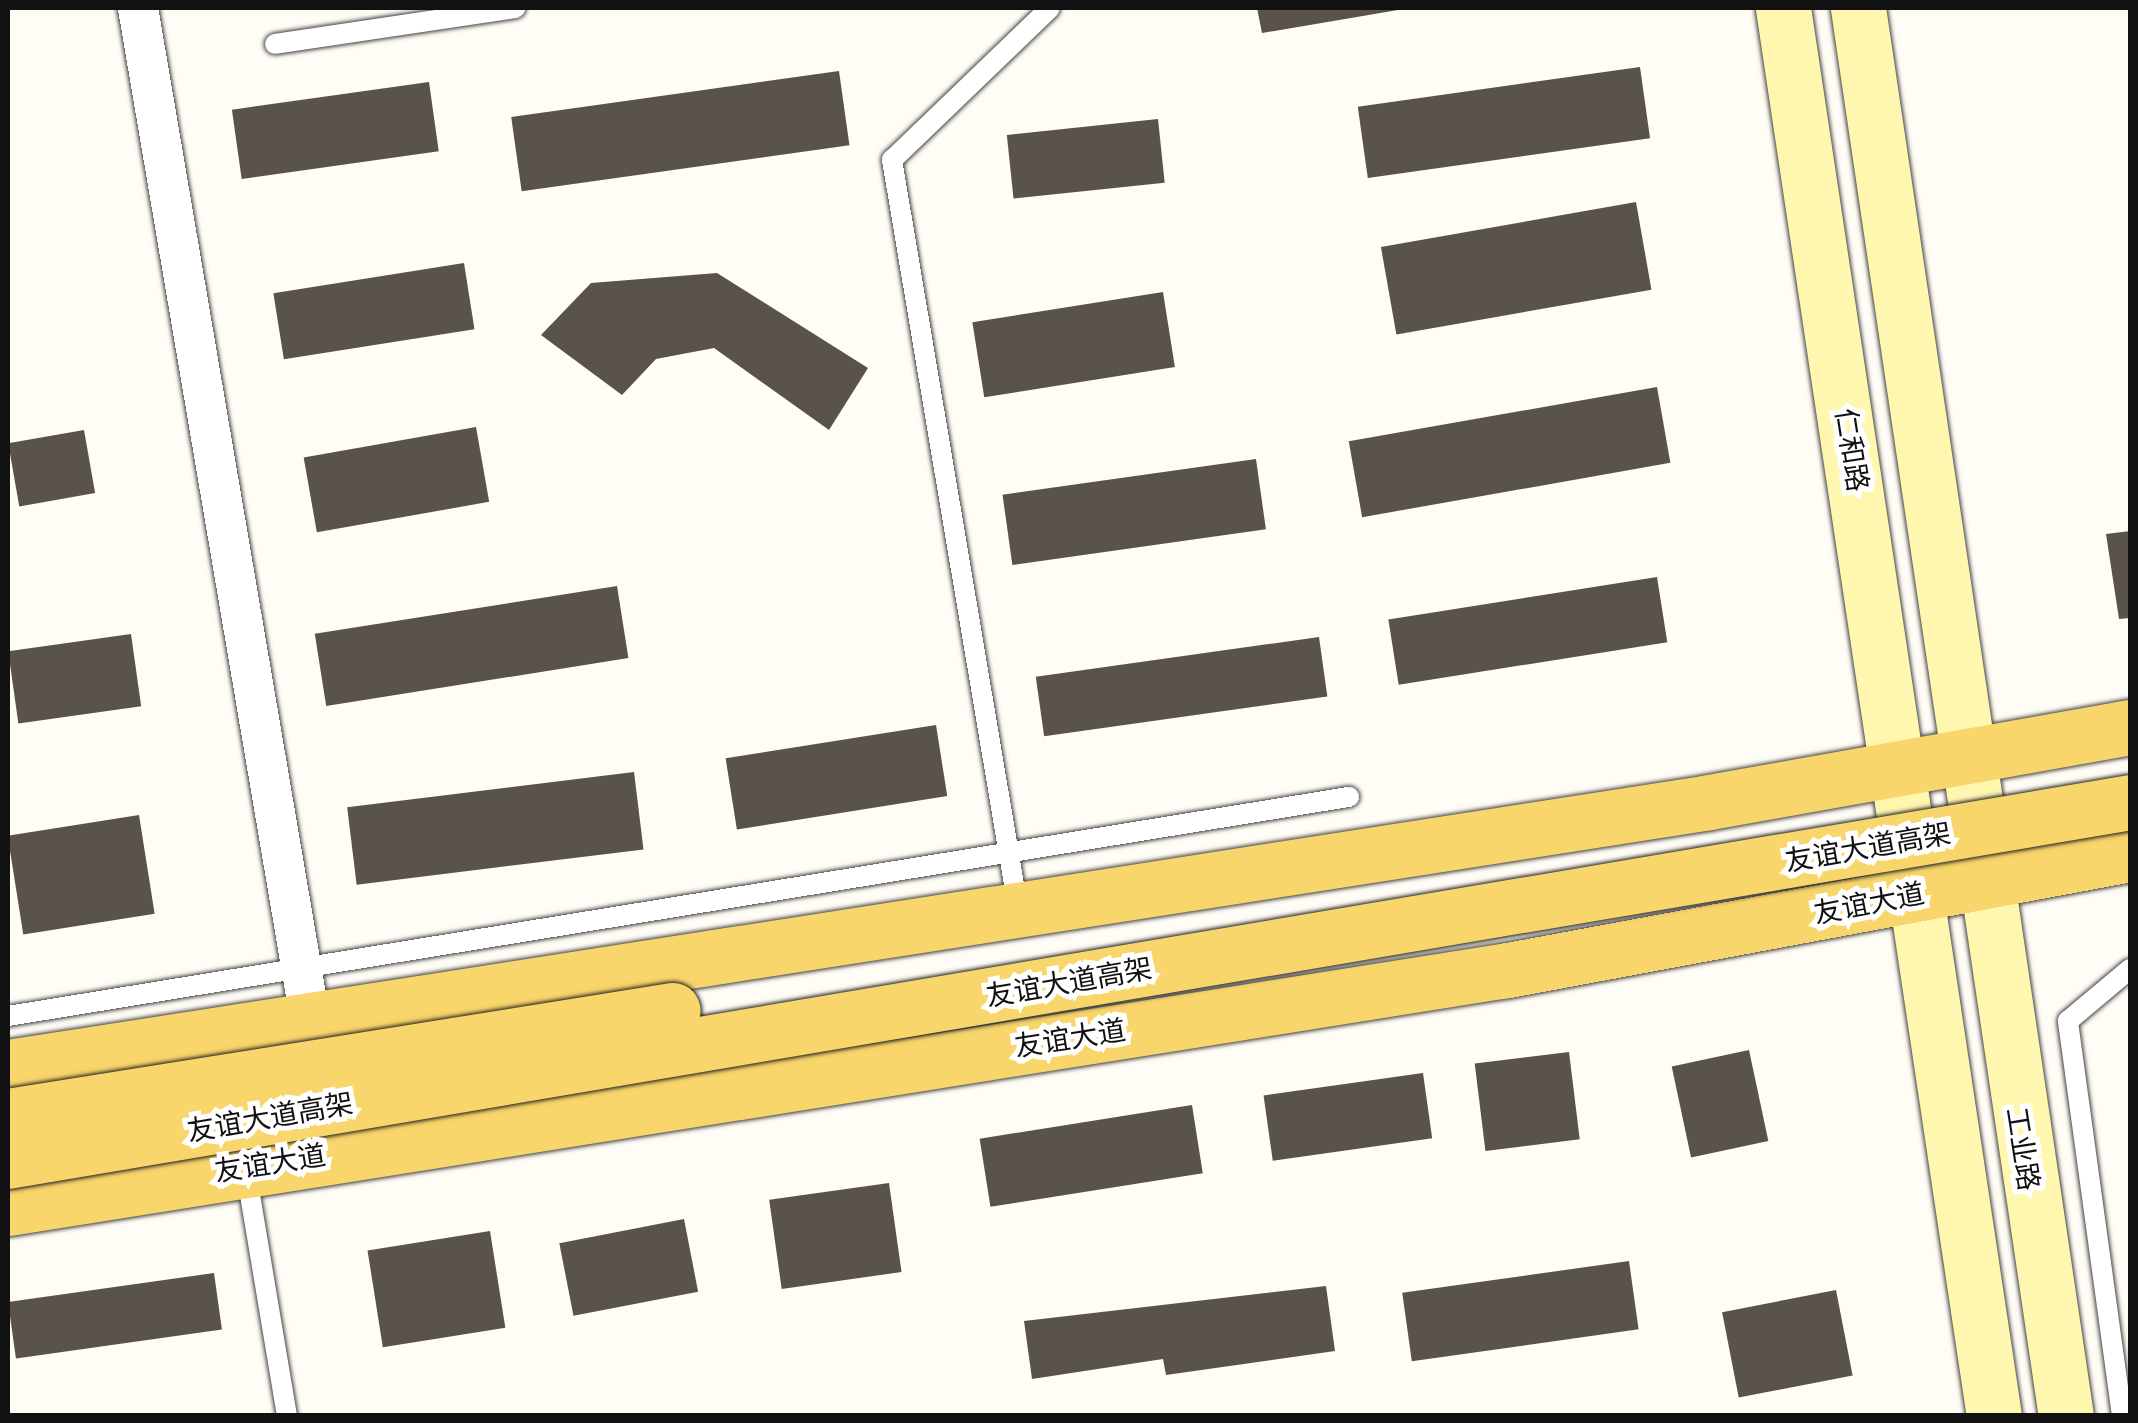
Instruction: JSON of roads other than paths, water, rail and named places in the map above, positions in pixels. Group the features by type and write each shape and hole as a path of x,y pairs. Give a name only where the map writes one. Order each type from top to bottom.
{"main road":[{"name":"仁和路","path":"1782,8 1900,764 1914,894"},
{"path":"1858,8 1980,882"},
{"path":"8,1067 1018,910 2130,727"},
{"name":"友谊大道高架","path":"8,1116 2130,766"},
{"name":"友谊大道高架","path":"8,1161 2130,802"},
{"name":"友谊大道","path":"8,1208 245,1166 1489,973 2130,854"},
{"name":"工业路","path":"1980,882 2066,1416"},
{"path":"1914,894 1994,1416"}],"street":[{"path":"138,8 304,960 310,1018"}],"lane":[{"path":"274,44 516,8"},
{"path":"1018,910 892,160 1050,8"},
{"path":"8,1016 304,960 1349,797"},
{"path":"2122,1416 2068,1021 2130,969"},
{"path":"245,1166 288,1416"}]}
